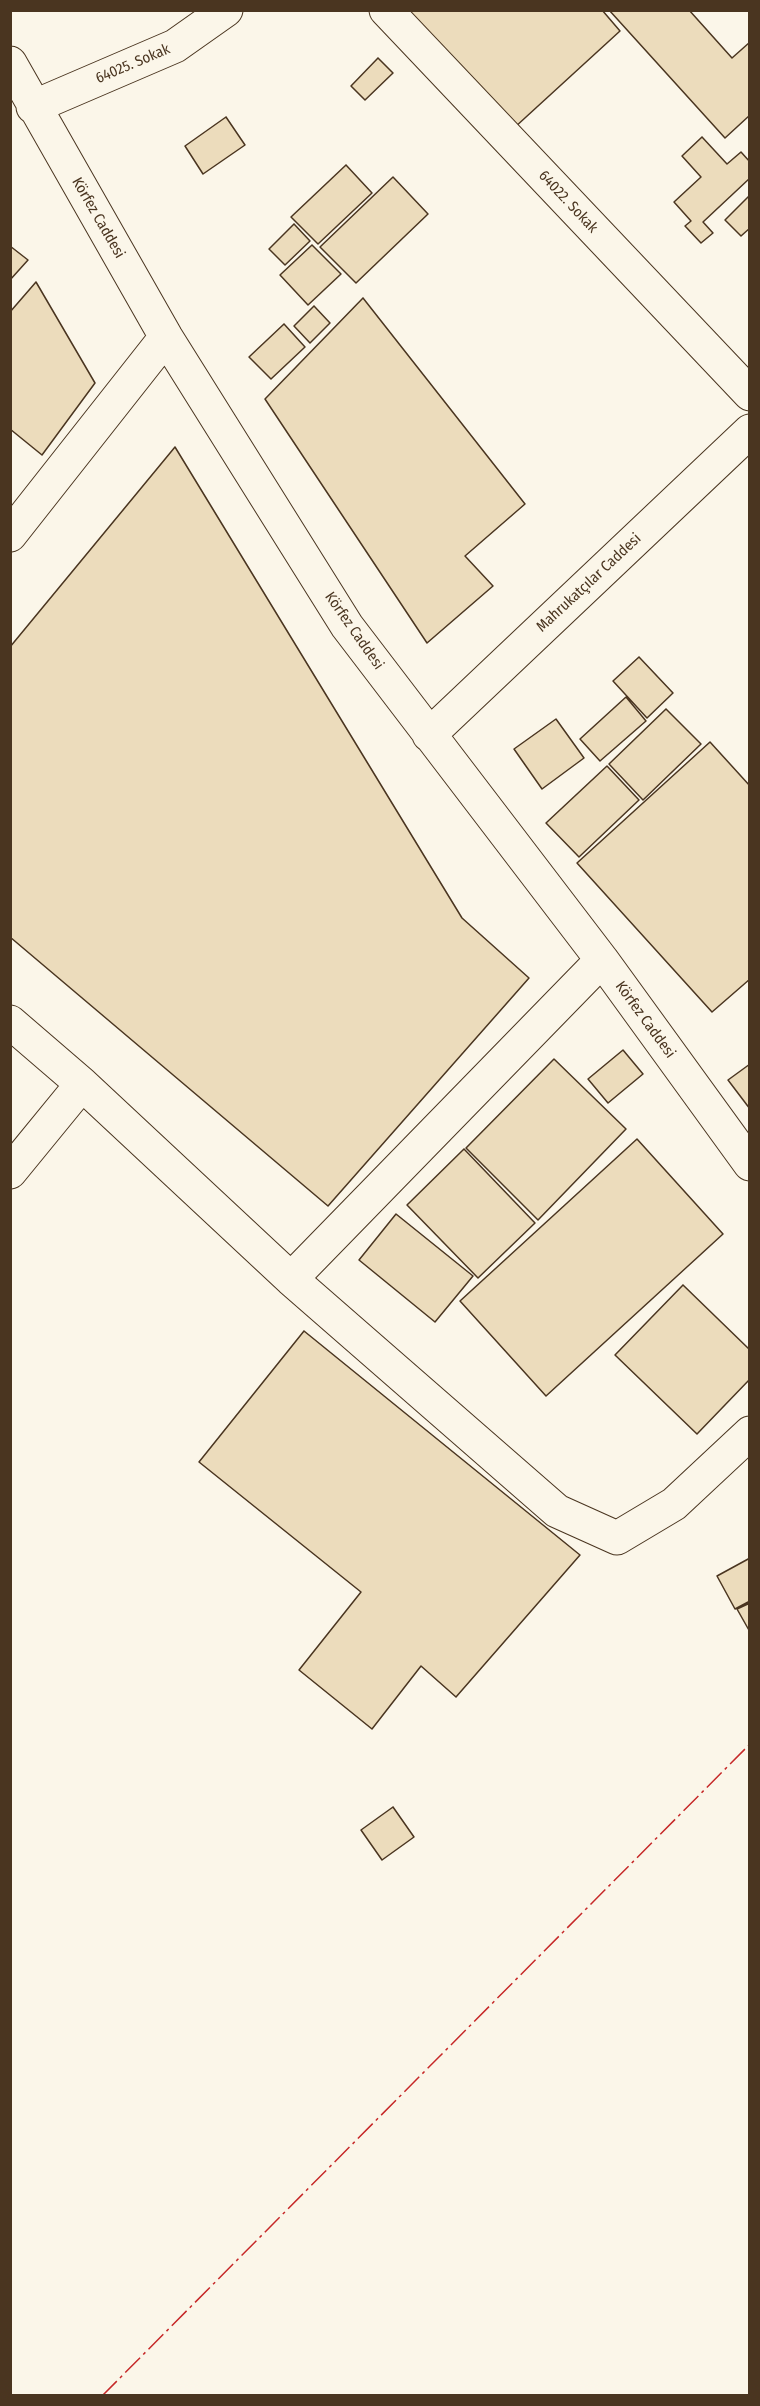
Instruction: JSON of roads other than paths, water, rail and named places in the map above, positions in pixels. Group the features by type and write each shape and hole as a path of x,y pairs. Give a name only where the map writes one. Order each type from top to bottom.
{"street":[{"name":"64025. Sokak","path":"33,106 175,46 226,10"},
{"name":"64022. Sokak","path":"386,10 750,394"},
{"name":"Körfez Caddesi","path":"10,63 166,336 347,626 602,960 750,1164"},
{"path":"10,535 166,336"},
{"name":"Mahrukatçılar Caddesi","path":"429,735 750,431"},
{"path":"291,1279 602,960"},
{"path":"10,1022 82,1084 291,1279 557,1511 617,1538 674,1504 750,1433"},
{"path":"10,1172 82,1084"}]}
